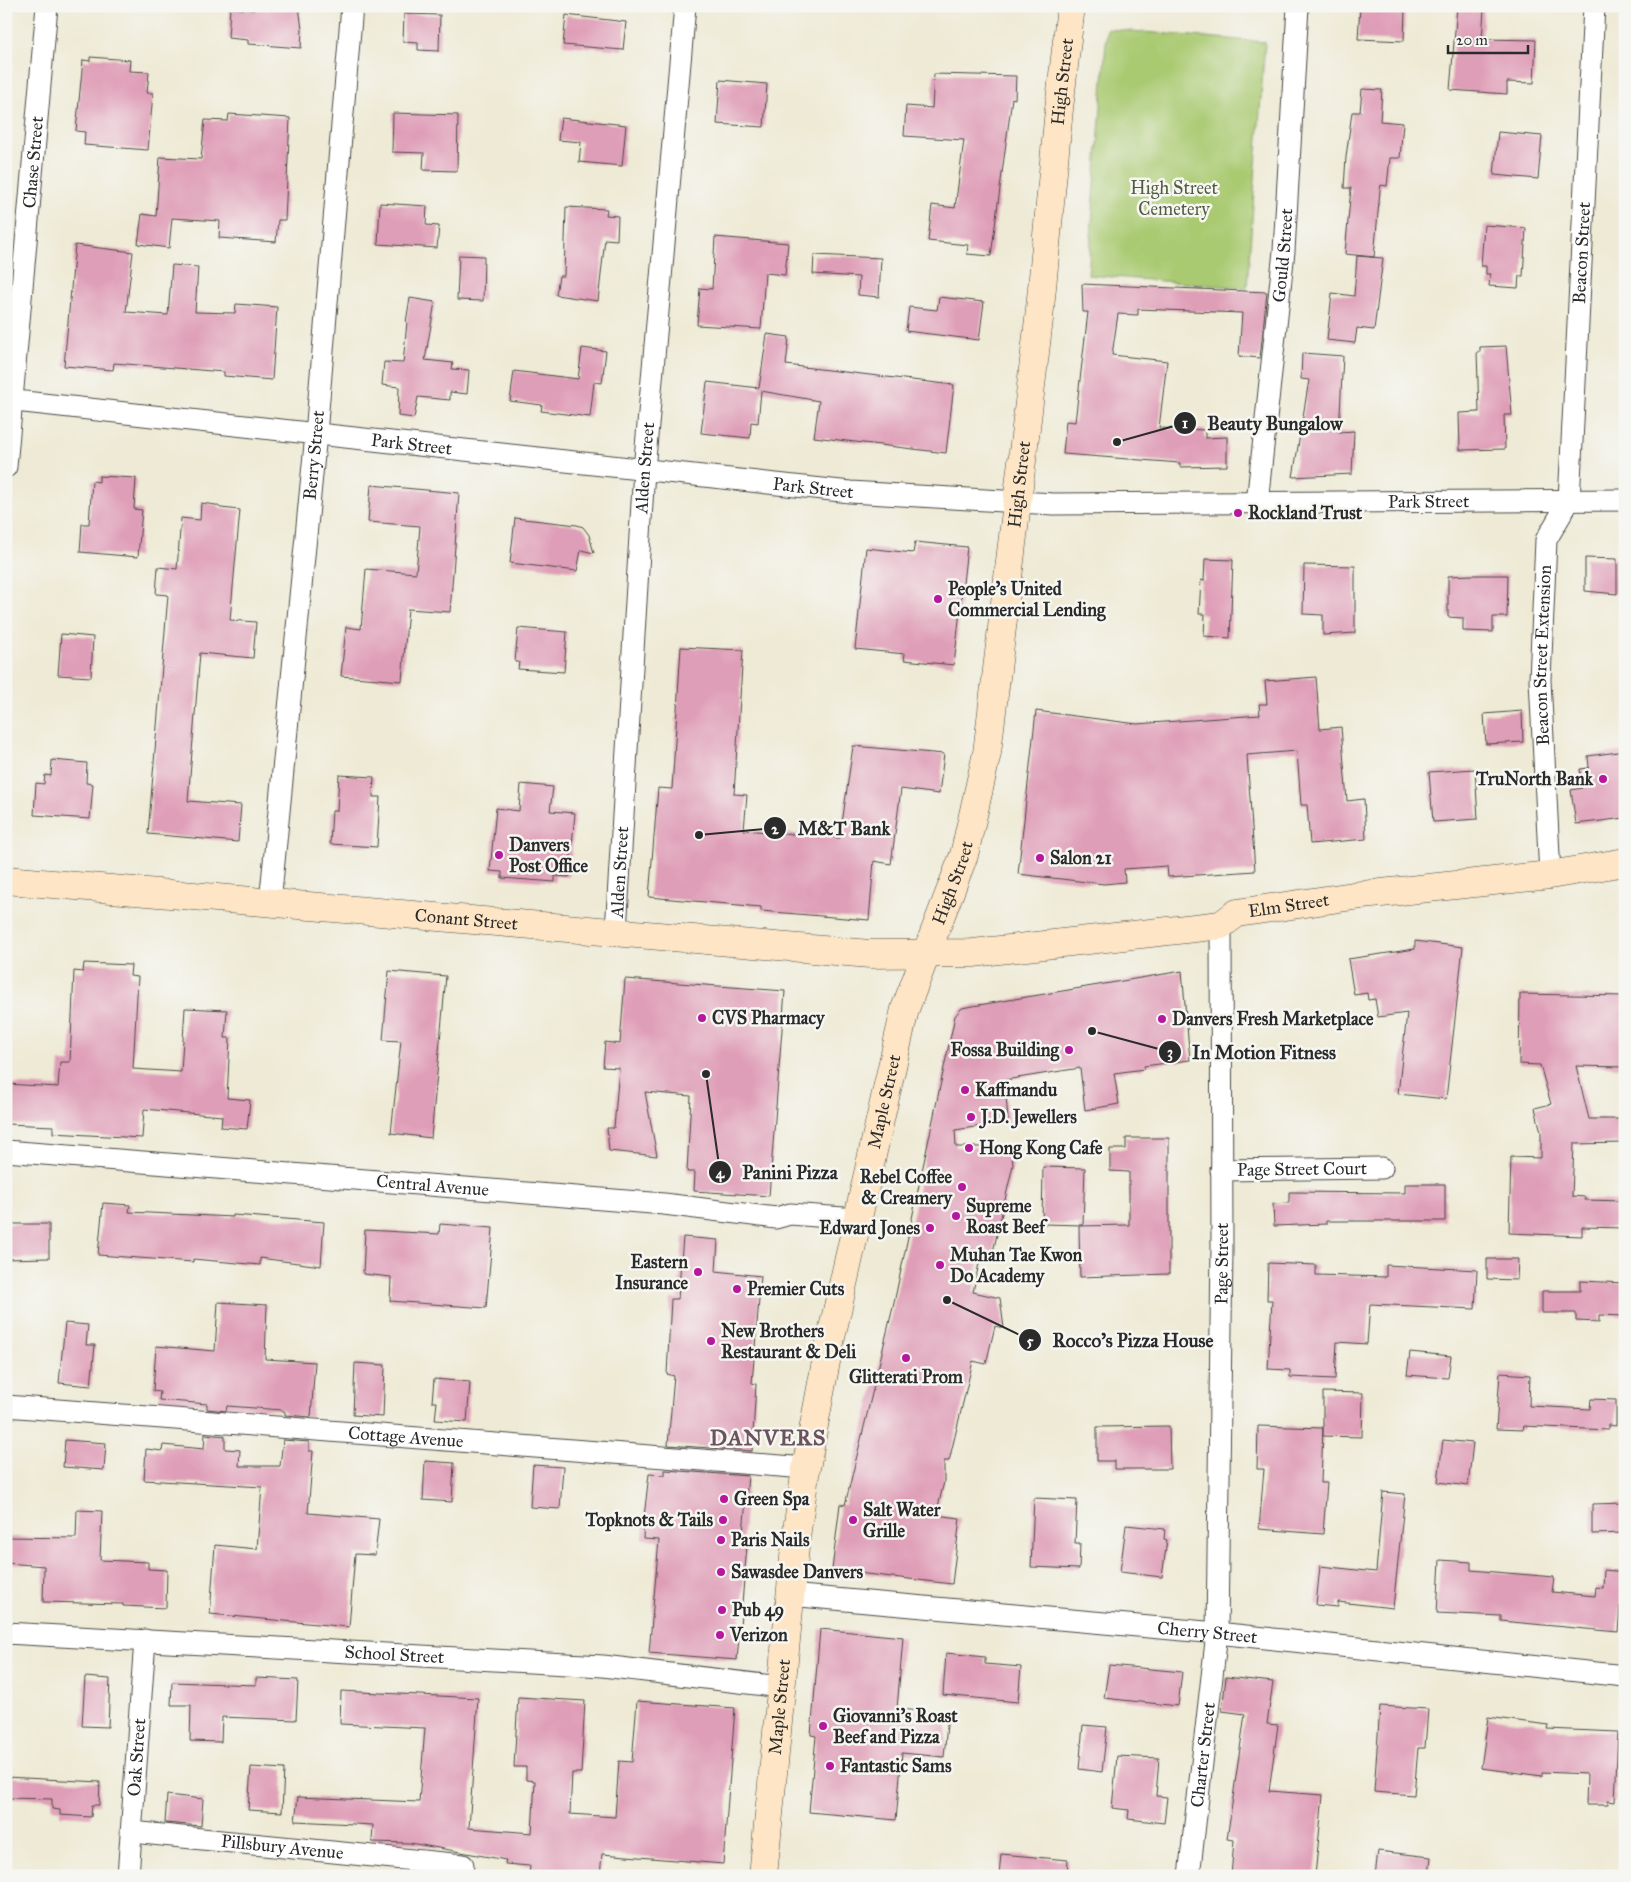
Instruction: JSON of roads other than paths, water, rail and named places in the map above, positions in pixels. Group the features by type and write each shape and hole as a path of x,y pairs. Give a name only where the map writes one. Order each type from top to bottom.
{"main road":[{"name":"High Street","path":"926,953 964,855 987,753 1039,319 1058,109 1071,6"},
{"name":"Elm Street","path":"926,953 973,953 1221,924 1237,913 1246,911 1353,896 1550,875 1625,862"},
{"name":"Conant Street","path":"6,880 870,954 926,953"},
{"name":"Maple Street","path":"763,1876 789,1596 806,1468 857,1219 905,1009 926,953"}],"street":[{"name":"Chase Street","path":"6,467 9,400 47,6"},
{"name":"Berry Street","path":"270,903 316,434 352,6"},
{"name":"Alden Street","path":"616,931 644,470 685,6"},
{"name":"Gould Street","path":"1257,503 1284,251 1298,6"},
{"name":"Beacon Street","path":"1569,501 1594,6"},
{"name":"Park Street","path":"9,400 850,492 1017,502 1257,503 1625,500"},
{"name":"Beacon Street Extension","path":"1550,875 1540,680 1546,540 1569,501"},
{"name":"Page Street","path":"1217,1633 1221,924"},
{"name":"Central Avenue","path":"6,1151 664,1204 776,1218 790,1214 857,1219"},
{"name":"Page Street Court","path":"1221,1170 1382,1168"},
{"name":"Cottage Avenue","path":"6,1406 806,1468"},
{"name":"Cherry Street","path":"789,1596 1217,1633 1625,1676"},
{"name":"School Street","path":"6,1633 603,1666 781,1687"},
{"name":"Charter Street","path":"1189,1876 1217,1633"},
{"name":"Oak Street","path":"128,1876 145,1640"},
{"name":"Pillsbury Avenue","path":"132,1832 463,1865"}],"place":[{"name":"Beauty Bungalow","path":"1117,442"},
{"name":"Rockland Trust","path":"1238,513"},
{"name":"People’s United Commercial Lending","path":"938,599"},
{"name":"TruNorth Bank","path":"1603,779"},
{"name":"M&T Bank","path":"699,835"},
{"name":"Danvers Post Office","path":"499,855"},
{"name":"Salon 21","path":"1040,858"},
{"name":"CVS Pharmacy","path":"702,1018"},
{"name":"Danvers Fresh Marketplace","path":"1162,1019"},
{"name":"In Motion Fitness","path":"1092,1031"},
{"name":"Fossa Building","path":"1069,1050"},
{"name":"Panini Pizza","path":"706,1074"},
{"name":"Kaffmandu","path":"965,1090"},
{"name":"J.D. Jewellers","path":"971,1117"},
{"name":"Hong Kong Cafe","path":"969,1148"},
{"name":"Rebel Coffee & Creamery","path":"962,1187"},
{"name":"Supreme Roast Beef","path":"956,1216"},
{"name":"Edward Jones","path":"930,1228"},
{"name":"Muhan Tae Kwon Do Academy","path":"940,1265"},
{"name":"Eastern Insurance","path":"698,1272"},
{"name":"Premier Cuts","path":"737,1289"},
{"name":"Rocco's Pizza House","path":"947,1300"},
{"name":"New Brothers Restaurant & Deli","path":"711,1341"},
{"name":"Glitterati Prom","path":"906,1358"},
{"name":"Green Spa","path":"724,1499"},
{"name":"Topknots & Tails","path":"723,1520"},
{"name":"Salt Water Grille","path":"853,1520"},
{"name":"Paris Nails","path":"721,1540"},
{"name":"Sawasdee Danvers","path":"721,1572"},
{"name":"Pub 49","path":"722,1610"},
{"name":"Verizon","path":"720,1635"},
{"name":"Giovanni’s Roast Beef and Pizza","path":"823,1726"},
{"name":"Fantastic Sams","path":"830,1766"}],"district":[{"name":"DANVERS","path":"768,1437"}],"park label":[{"name":"High Street Cemetery","path":"1174,198"}]}
